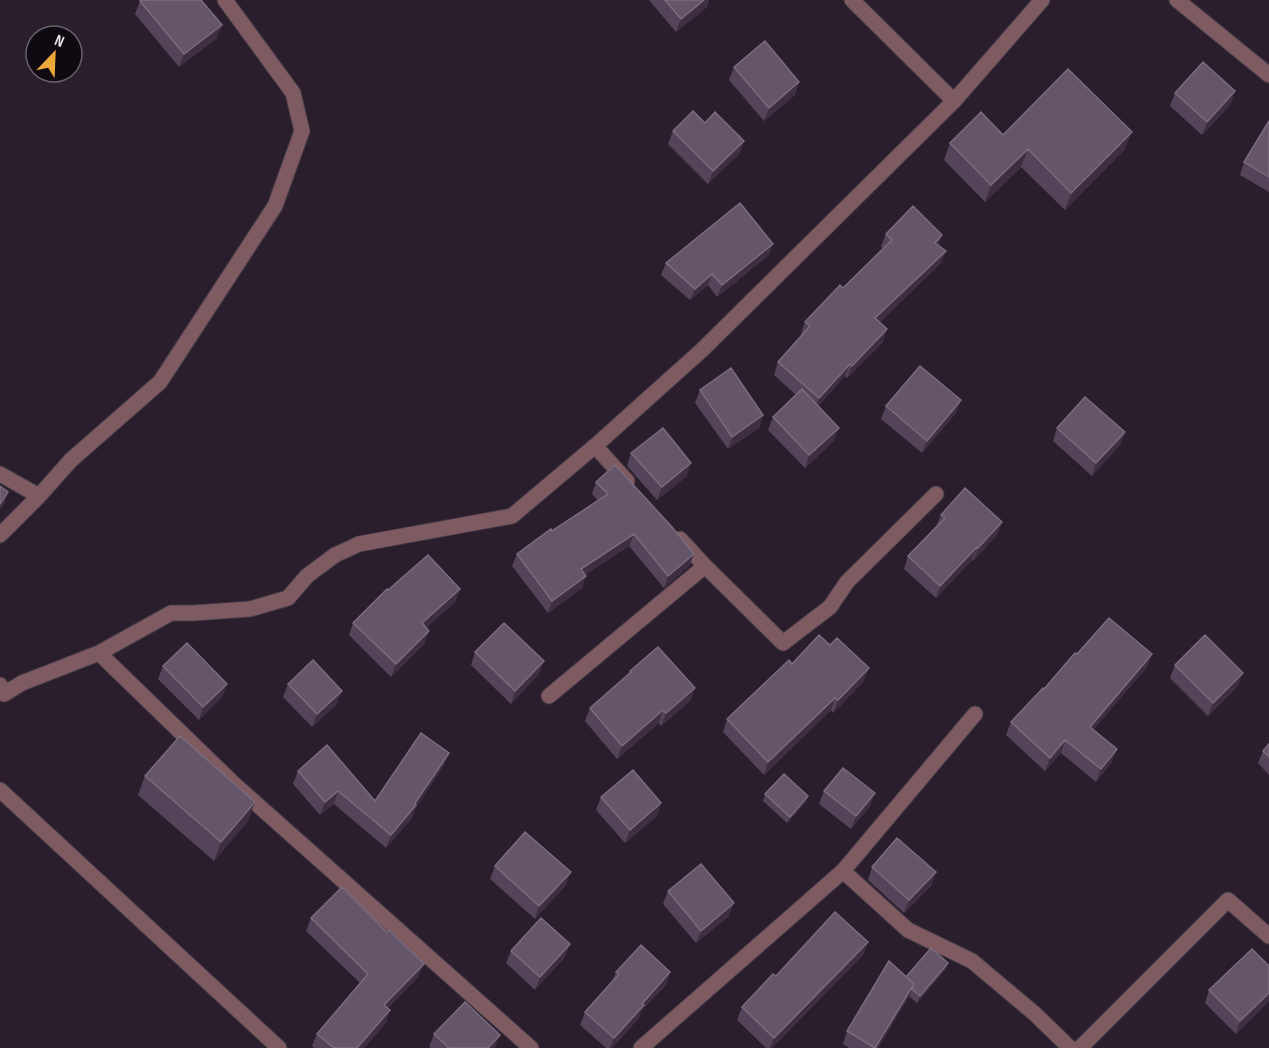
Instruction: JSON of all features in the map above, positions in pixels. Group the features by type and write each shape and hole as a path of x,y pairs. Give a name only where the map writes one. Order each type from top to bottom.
{"street":[{"path":"0,535 71,460 160,382 275,206 302,131 293,93 225,0"},
{"path":"852,0 954,101"},
{"path":"1,693 99,653 171,613 194,614 250,609 288,598 307,576 335,555 359,544 512,516 595,446 702,350 954,101 1042,0"},
{"path":"1176,0 1269,75"},
{"path":"595,446 634,489"},
{"path":"0,474 39,496"},
{"path":"673,532 705,567 783,643 830,607 848,582 936,495"},
{"path":"549,696 705,567"},
{"path":"99,653 233,783 531,1048"},
{"path":"641,1048 843,871 975,714"},
{"path":"0,790 279,1048"},
{"path":"843,871 908,930 972,961 1035,1014 1070,1048"},
{"path":"1080,1048 1228,900 1269,936"}],"building":[{"path":"201,0 222,25 184,54 140,1"},
{"path":"665,0 704,0 681,19"},
{"path":"765,41 799,82 769,108 734,67"},
{"path":"1203,62 1235,91 1207,122 1175,93"},
{"path":"1068,69 1132,132 1071,193 1028,149 991,185 950,143 981,112 1003,135"},
{"path":"693,111 705,123 715,112 744,141 713,171 673,131"},
{"path":"1269,121 1269,177 1244,162"},
{"path":"740,203 773,244 722,285 712,274 695,289 666,263"},
{"path":"913,206 942,235 935,243 946,251 875,318 887,329 819,398 778,362 810,326 805,322 840,285 843,288 892,240 886,234"},
{"path":"920,366 961,400 927,441 886,406"},
{"path":"731,368 763,415 732,437 700,390"},
{"path":"802,389 839,428 809,455 773,417"},
{"path":"1085,397 1125,432 1096,463 1057,428"},
{"path":"663,428 691,463 662,487 631,453"},
{"path":"615,465 694,554 668,576 634,534 581,569 586,576 552,601 517,554 551,529 552,531 608,494 596,482"},
{"path":"0,486 8,492 0,504"},
{"path":"965,488 1002,522 940,586 908,556 945,518 941,515"},
{"path":"428,555 460,589 422,623 429,631 396,664 353,623 387,589"},
{"path":"1109,618 1152,654 1090,727 1117,749 1101,769 1065,740 1050,758 1011,722"},
{"path":"504,623 544,661 515,691 475,652"},
{"path":"819,635 830,645 837,638 869,668 838,700 835,698 768,762 727,719 789,660 792,664"},
{"path":"1205,635 1243,673 1213,703 1175,665"},
{"path":"187,643 227,684 203,707 163,666"},
{"path":"658,647 695,688 666,713 663,710 622,746 590,708"},
{"path":"313,660 342,691 317,714 288,684"},
{"path":"421,733 449,753 415,803 416,805 391,835 338,791 325,802 298,771 327,745 375,801"},
{"path":"180,736 255,802 221,842 145,776"},
{"path":"1269,744 1269,757 1263,751"},
{"path":"843,768 875,793 856,816 824,791"},
{"path":"633,770 661,803 630,830 601,797"},
{"path":"784,774 808,796 790,817 765,794"},
{"path":"525,832 571,872 539,906 495,866"},
{"path":"897,838 936,872 909,900 872,867"},
{"path":"701,864 734,903 701,931 668,891"},
{"path":"342,887 387,932 389,930 424,964 384,1005 390,1010 357,1048 334,1048 317,1034 368,974 311,918"},
{"path":"835,912 868,942 774,1038 742,1007 773,974 776,976"},
{"path":"541,918 570,944 540,977 511,951"},
{"path":"641,945 670,972 614,1038 585,1012 619,974 616,972"},
{"path":"931,948 948,963 920,996 912,989 914,984 906,977"},
{"path":"1252,949 1269,966 1269,993 1240,1021 1209,990"},
{"path":"889,961 914,984 875,1048 847,1031"},
{"path":"465,1002 500,1035 488,1048 449,1048 434,1034"}]}
